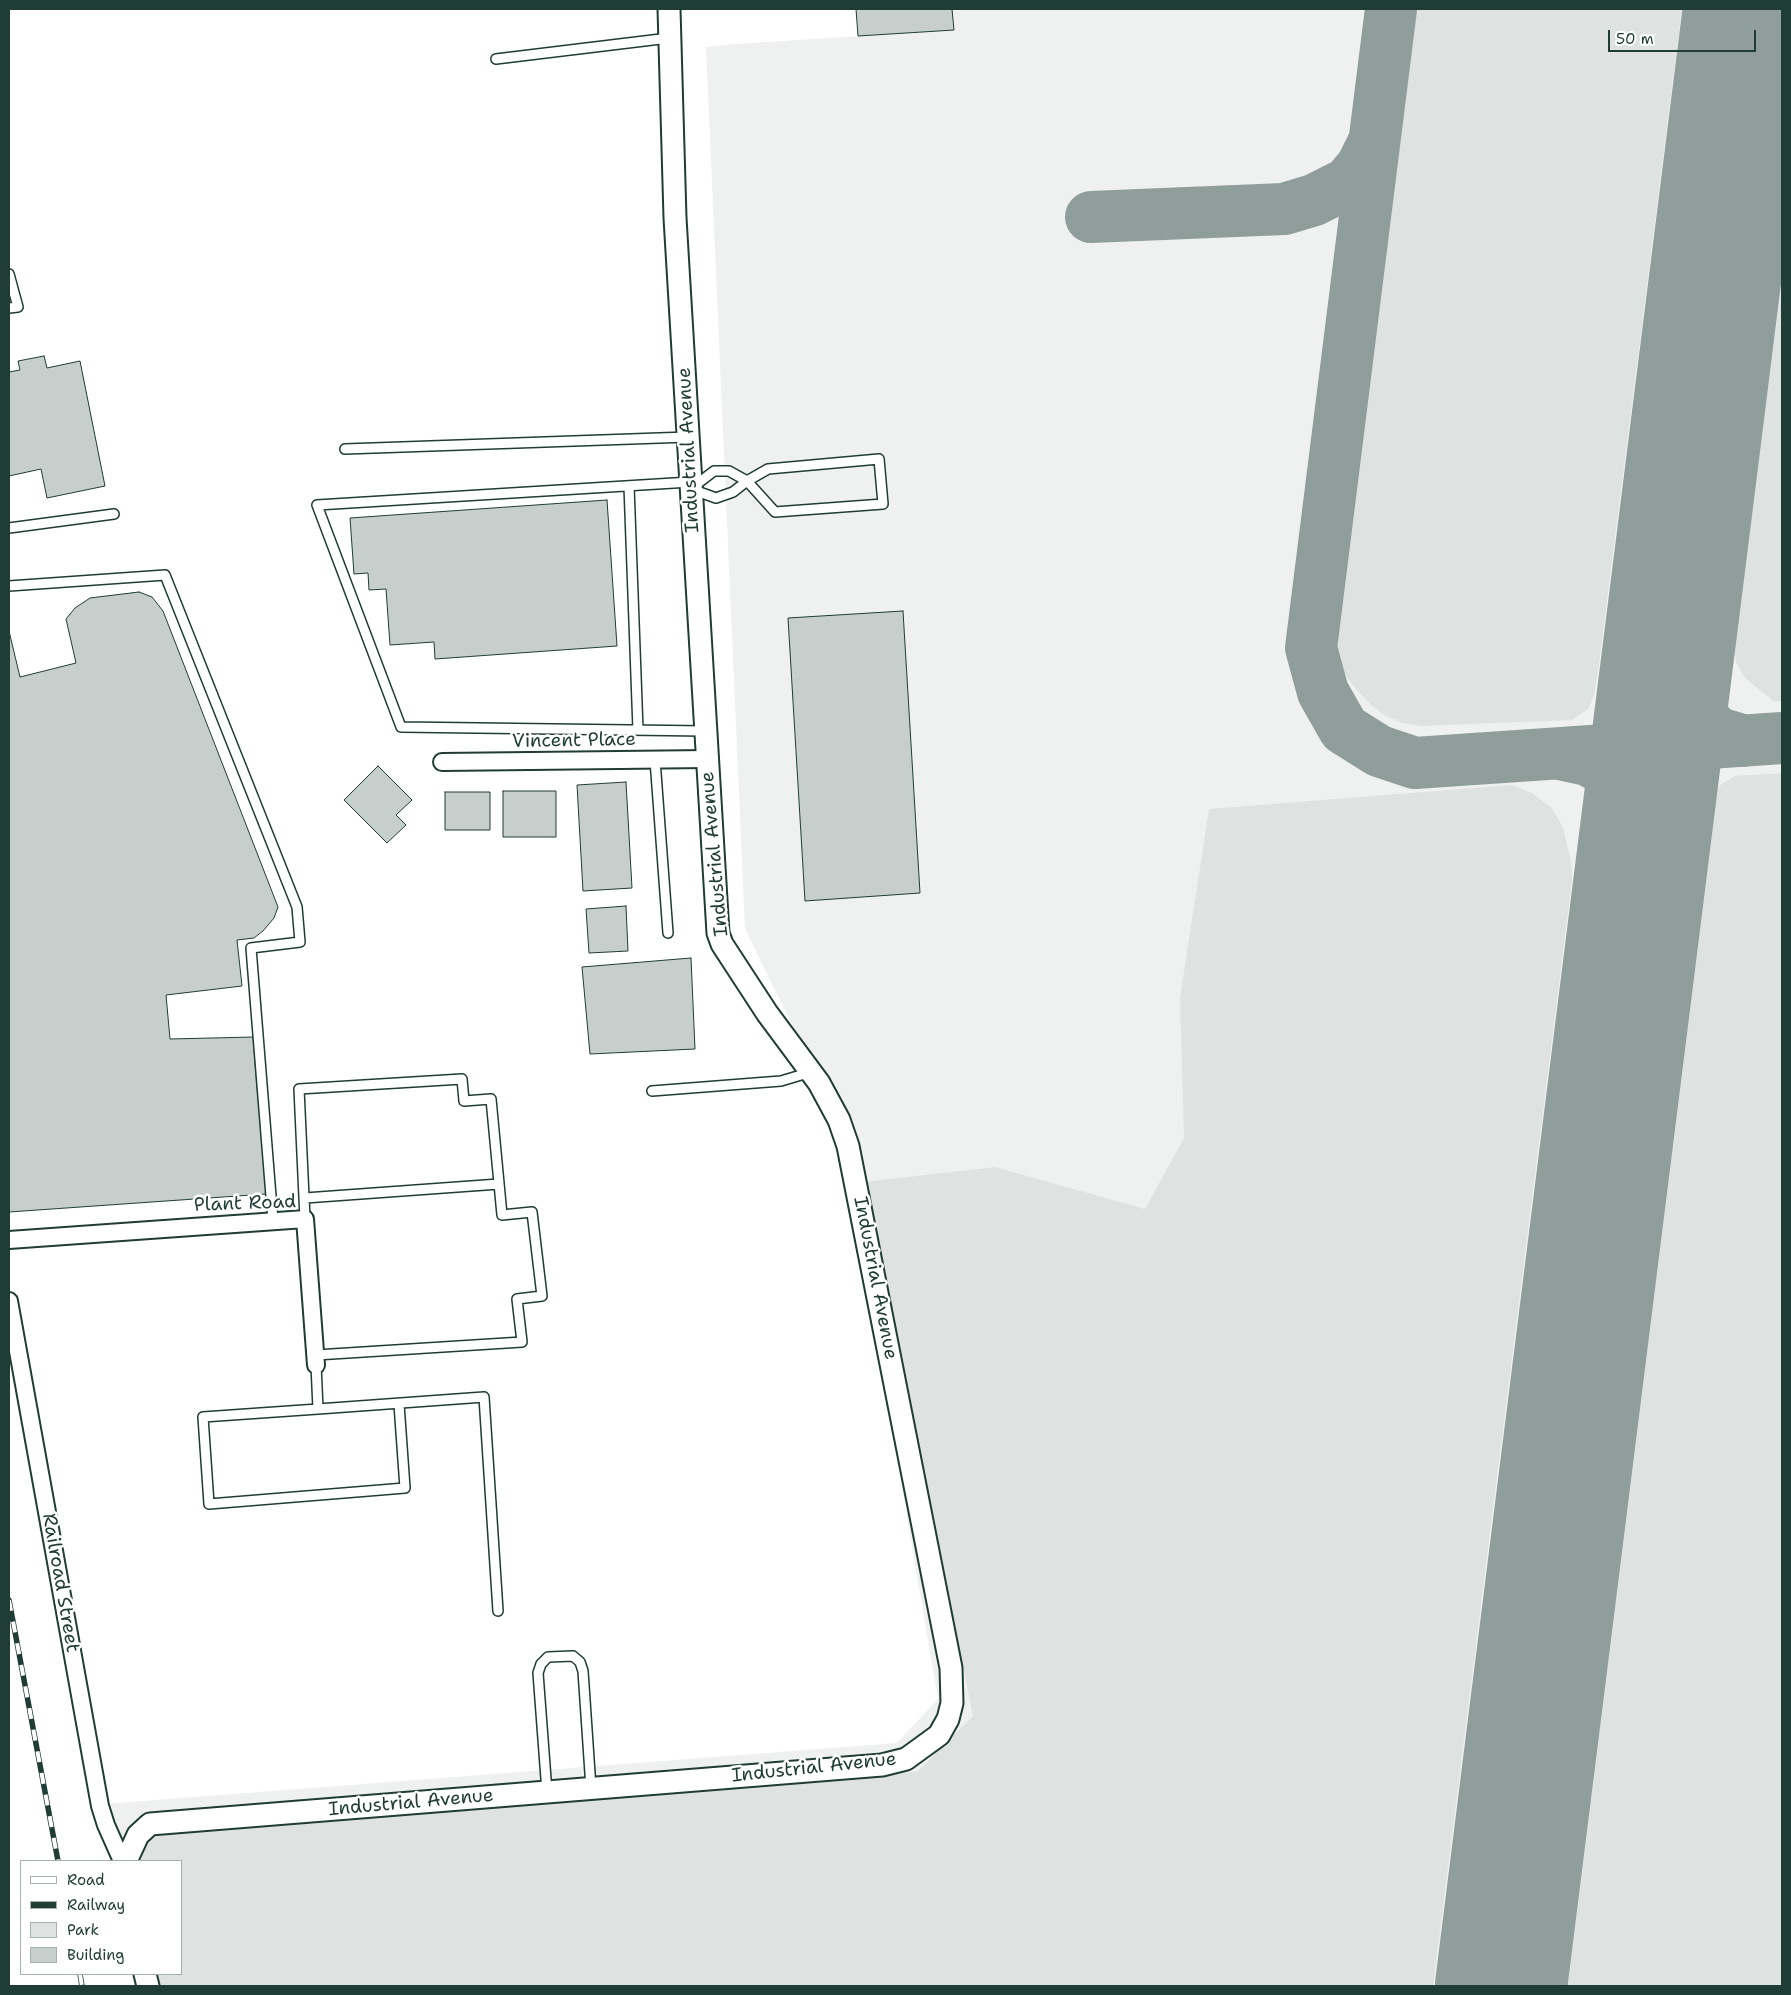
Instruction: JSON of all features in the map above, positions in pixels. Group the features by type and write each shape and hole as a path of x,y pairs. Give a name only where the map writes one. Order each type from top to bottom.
{"street":[{"name":"Industrial Avenue","path":"126,1860 138,1835 150,1824 882,1765 906,1759 939,1735 948,1719 952,1702 951,1668 855,1173 839,1120 824,1091 767,1013 722,944 718,933 675,218 669,9"},
{"name":"Vincent Place","path":"442,762 707,759"},
{"name":"Plant Road","path":"9,1240 305,1219 316,1360"},
{"name":"Railroad Street","path":"9,1301 100,1806 122,1860"}],"lane":[{"path":"496,59 670,38"},
{"path":"9,274 18,307 9,308"},
{"path":"345,449 688,437"},
{"path":"691,485 714,471 729,471 747,481 775,512 883,504 879,459 768,469 747,481 733,492 716,498 691,485 629,486 317,505 401,727 705,731"},
{"path":"629,486 638,730"},
{"path":"9,528 114,514"},
{"path":"9,586 165,575 297,907 300,942 251,948 273,1221"},
{"path":"655,760 668,933"},
{"path":"652,1091 781,1081 811,1072"},
{"path":"305,1219 300,1089 462,1079 464,1102 491,1099 502,1214 532,1212 542,1296 517,1299 522,1342 316,1360 318,1409"},
{"path":"304,1198 499,1184"},
{"path":"399,1404 406,1488 209,1504 203,1417 484,1397 498,1611"},
{"path":"547,1792 538,1673 541,1664 548,1656 573,1656 580,1662 583,1671 591,1788"}],"shaded area":[{"path":"952,9 1782,9 1782,1986 134,1986 132,1975 182,1975 182,1860 114,1860 104,1804 897,1743 938,1699 840,1122 745,929 706,47 953,30"}],"green space":[{"path":"1415,9 1682,9 1598,672 1594,695 1589,708 1572,720 1421,726 1403,723 1386,716 1372,706 1341,669 1336,642"},
{"path":"1782,284 1782,701 1773,701 1745,678 1736,662 1733,645"},
{"path":"1782,773 1782,1986 1565,1986 1711,802 1720,785 1735,776"},
{"path":"1512,785 1532,793 1552,808 1563,828 1571,862 1572,881 1433,1986 146,1986 144,1975 182,1975 182,1860 122,1860 120,1856 189,1808 917,1772 973,1716 864,1182 995,1167 1145,1209 1184,1138 1180,998 1209,809"}],"building":[{"path":"856,9 952,9 954,30 858,36"},
{"path":"44,356 47,368 80,361 105,486 47,498 41,469 9,476 9,372 20,370 18,361"},
{"path":"607,500 617,646 435,659 434,642 390,645 386,589 369,590 368,573 354,574 350,518"},
{"path":"139,592 152,597 163,611 278,907 274,918 263,931 254,938 237,940 242,986 166,995 170,1039 253,1037 266,1194 9,1212 9,631 20,677 76,663 66,619 75,608 90,598"},
{"path":"903,611 920,893 805,901 788,618"},
{"path":"378,766 412,800 396,815 406,825 387,843 344,800"},
{"path":"626,782 632,888 583,891 577,785"},
{"path":"503,791 556,791 556,837 503,837"},
{"path":"445,792 490,792 490,830 445,830"},
{"path":"626,906 628,951 589,953 586,909"},
{"path":"691,958 695,1049 590,1054 582,967"}],"taxiway":[{"path":"1391,9 1311,648 1323,692 1344,729 1379,751 1415,763 1782,738"},
{"path":"1091,217 1284,209 1314,200 1348,183 1362,166 1374,142"},
{"path":"1669,647 1678,681 1692,709 1718,733 1745,741"},
{"path":"1560,754 1588,760 1615,775 1639,809 1645,836"}],"runway":[{"path":"1501,1986 1749,9"}],"railway":[{"path":"9,1600 58,1860"},
{"path":"80,1975 82,1986"}]}
